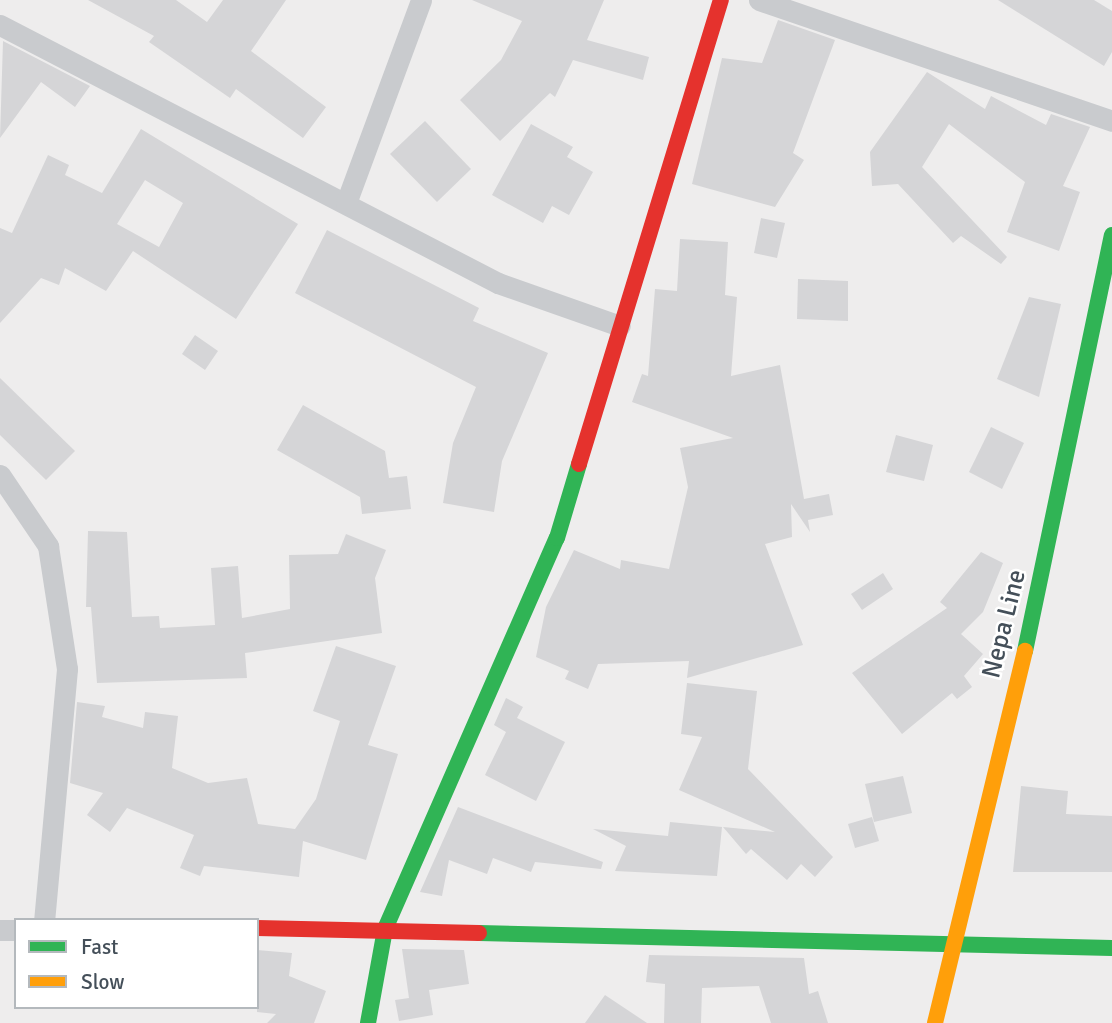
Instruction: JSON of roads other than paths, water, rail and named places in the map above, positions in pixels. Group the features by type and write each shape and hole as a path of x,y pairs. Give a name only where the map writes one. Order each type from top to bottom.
{"street":[{"path":"345,203 421,0"},
{"path":"369,1023 385,929 556,538 721,0"},
{"path":"759,0 1112,121"},
{"path":"0,25 498,283 620,326"},
{"name":"Nepa Line","path":"935,1023 1044,570 1112,235"},
{"path":"0,475 48,546 67,669 44,918"},
{"path":"259,928 1112,948"}]}
